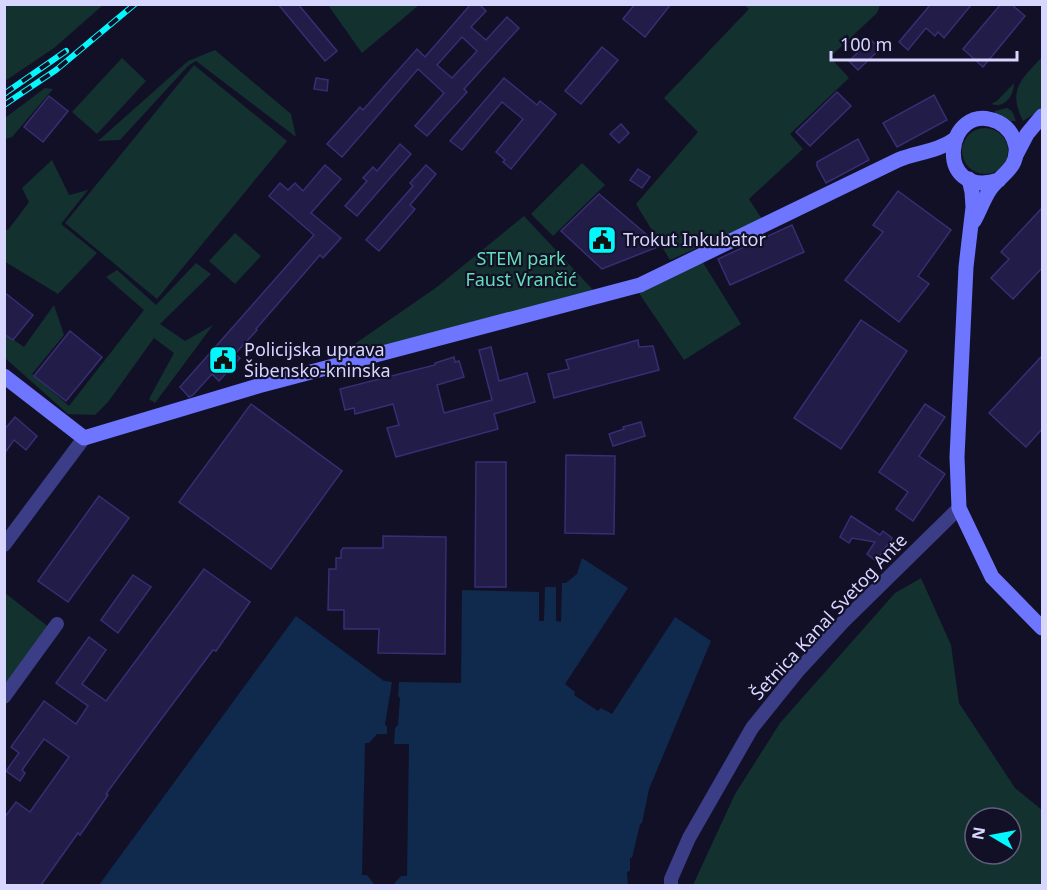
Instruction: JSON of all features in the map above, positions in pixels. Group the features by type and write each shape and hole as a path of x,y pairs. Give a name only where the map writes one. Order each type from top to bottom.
{"street":[{"path":"1004,126 1021,124 1042,116"},
{"path":"972,226 987,195 1007,174 1021,143 1042,116"},
{"path":"999,180 978,183 961,173 955,164 953,147 961,130 969,123 979,120 996,122 1012,134 1016,144 1016,155"},
{"path":"4,544 84,438 258,386 640,285 898,160 910,155 937,150 955,139"},
{"path":"925,152 938,155 955,164"},
{"path":"969,179 972,192 972,226 967,256 958,433 959,508 992,577 1042,628"},
{"path":"4,376 84,438"},
{"name":"Šetnica Kanal Svetog Ante","path":"671,885 671,879 689,838 752,728 797,672 843,622 959,508"},
{"path":"4,697 57,624"}],"green space":[{"path":"5,4 103,5 54,48 5,81"},
{"path":"328,5 419,5 362,53"},
{"path":"744,5 880,5 877,13 830,57 849,78 790,134 803,149 749,199 762,219 670,260 636,204 698,132 664,98 749,9"},
{"path":"215,50 291,114 296,137 196,61 188,66 120,140 98,141 188,61"},
{"path":"1042,57 1042,109 1023,121 1016,101 1019,85"},
{"path":"122,58 146,81 97,134 72,112"},
{"path":"194,65 287,141 157,299 65,223"},
{"path":"1014,83 1008,100 1000,105 991,104 997,101"},
{"path":"45,88 53,89 12,137 5,139 5,118"},
{"path":"1007,108 1012,111 1016,121 1006,121 994,116 995,111"},
{"path":"985,128 994,129 1001,135 1007,142 1007,160 1001,167 994,173 985,174 976,173 969,167 963,160 962,151 963,142 969,135 976,129"},
{"path":"52,160 69,195 88,190 61,224 97,253 58,294 4,261 5,229 8,230 29,202 22,188"},
{"path":"582,163 605,185 553,236 531,214"},
{"name":"STEM park Faust Vrančić","path":"524,216 595,292 333,359 437,287"},
{"path":"235,233 261,256 235,284 209,261"},
{"path":"702,261 741,324 684,360 639,293"},
{"path":"196,263 211,274 160,324 185,341 213,325 155,403 149,399 174,353 154,338 108,402 95,415 68,414 5,358 4,333 24,347 54,305 64,335 32,374 69,406 144,310 106,277 117,270 156,305"},
{"path":"921,578 951,645 959,703 1015,788 1042,810 1042,885 693,885 735,794 780,723 895,593"},
{"path":"5,593 50,628 5,691"}],"water":[{"path":"582,558 628,588 565,684 575,692 574,695 598,711 601,708 612,714 675,617 711,641 649,789 642,823 632,858 630,858 630,871 627,872 628,885 393,885 401,876 407,876 409,744 394,744 395,728 398,725 399,682 461,683 462,590 539,592 539,621 544,621 545,587 556,587 556,621 561,622 562,583 566,583 577,574"},
{"path":"296,616 384,681 392,682 385,724 387,734 377,734 369,743 365,743 362,875 367,875 374,884 393,885 99,885"}],"building":[{"path":"278,4 298,4 337,51 325,61"},
{"path":"471,4 479,4 486,11 471,27 486,40 507,17 519,28 464,89 467,92 427,136 415,126 444,93 418,69 342,157 327,144 360,107 363,110 417,49 425,57","holes":["462,37 477,51 452,78 437,65"]},
{"path":"635,4 671,4 645,37 623,19"},
{"path":"931,4 972,4 944,38 938,32 935,36 926,28 908,50 899,42"},
{"path":"1001,4 1011,4 1025,16 983,67 963,49"},
{"path":"871,40 880,49 858,70 849,61"},
{"path":"602,47 618,60 581,104 565,91"},
{"path":"316,78 328,80 327,91 314,89"},
{"path":"504,78 537,105 540,101 556,114 511,169 496,152 523,119 502,102 462,150 450,141"},
{"path":"837,92 851,106 810,146 796,132"},
{"path":"934,95 947,120 897,147 883,123"},
{"path":"49,96 68,111 43,142 24,127"},
{"path":"621,124 629,133 619,143 610,134"},
{"path":"858,139 869,160 826,183 817,162"},
{"path":"400,144 411,154 357,216 345,206 367,181 363,178 373,167 377,171"},
{"path":"325,165 341,179 311,213 341,238 323,258 320,255 256,329 235,354 240,358 219,381 212,374 189,397 180,387 314,235 269,196 280,183 288,190 295,183 303,191"},
{"path":"426,165 436,174 410,205 415,209 379,251 366,240 413,186 410,183"},
{"path":"638,169 650,177 642,188 630,180"},
{"path":"898,191 951,230 918,276 929,284 899,322 845,280 883,232 873,225"},
{"path":"599,194 660,246 602,269 561,231"},
{"path":"1042,208 1042,268 1013,299 991,278 1009,259 1001,252"},
{"path":"792,225 804,252 730,285 718,259"},
{"path":"4,292 33,315 13,340 4,334"},
{"path":"861,320 907,351 841,449 794,418"},
{"path":"70,331 102,357 66,401 34,376"},
{"path":"638,340 639,347 653,346 659,370 554,398 548,374 569,369 566,360"},
{"path":"491,347 499,381 527,373 535,402 494,414 498,429 396,457 387,428 399,425 393,404 355,414 354,408 345,410 340,389 435,365 435,363 454,357 455,362 459,361 464,377 437,385 444,413 492,400 479,350"},
{"path":"1042,356 1042,429 1026,447 989,413"},
{"path":"251,404 342,471 271,569 179,502"},
{"path":"925,404 945,417 919,456 945,474 913,521 896,509 908,492 879,472"},
{"path":"15,417 37,436 26,450 14,440 4,454 4,430"},
{"path":"641,422 645,436 613,446 609,434"},
{"path":"566,455 615,456 614,534 565,533"},
{"path":"476,462 506,462 506,587 475,587"},
{"path":"99,496 129,518 68,602 38,581"},
{"path":"851,516 880,535 883,531 892,538 890,542 896,546 888,544 876,561 867,554 875,542 852,538 849,543 840,537"},
{"path":"383,536 446,537 445,654 378,653 379,629 344,629 344,610 328,610 329,569 336,569 336,558 341,558 343,548 383,548"},
{"path":"204,569 250,602 216,651 213,650 150,734 106,794 108,795 80,835 78,833 41,885 4,885 4,818 16,802 30,812 69,757 44,739 22,770 25,773 20,781 6,771 19,753 11,747 44,701 76,724 88,706 56,683 89,637 106,650 82,684 106,701"},
{"path":"133,575 151,587 118,633 101,620"}],"railway":[{"path":"4,105 56,70 135,4"},
{"path":"4,94 66,51"}],"place":[{"name":"Trokut Inkubator","path":"602,240"},
{"name":"Policijska uprava Šibensko-kninska","path":"223,360"}]}
